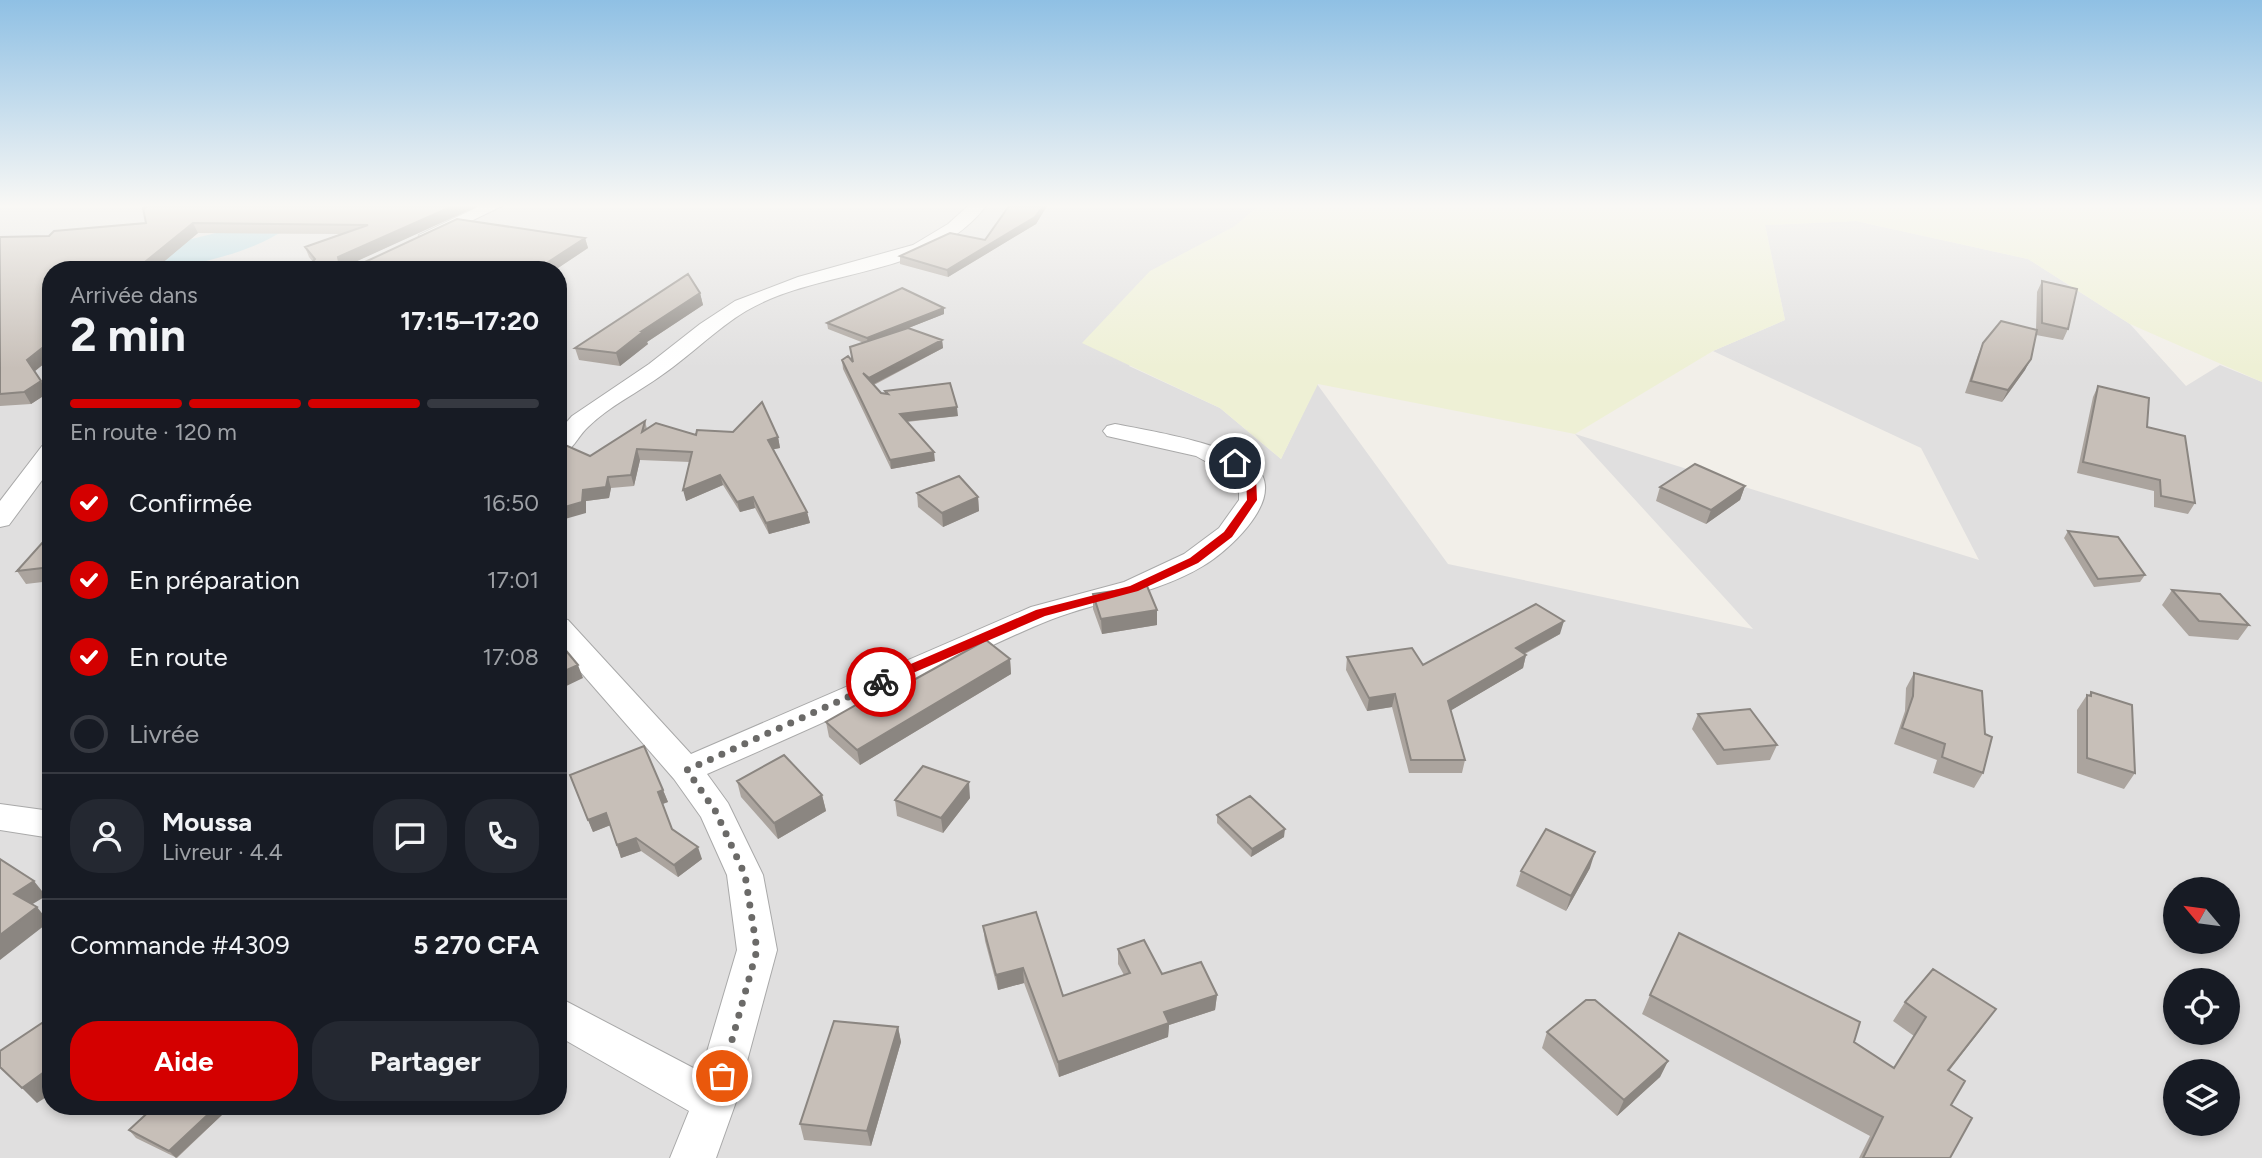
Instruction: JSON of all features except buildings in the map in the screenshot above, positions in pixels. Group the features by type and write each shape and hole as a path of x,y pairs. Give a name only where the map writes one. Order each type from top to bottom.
{"street":[{"path":"567,437 580,421 657,369 707,328 742,305 805,281 880,260"},
{"path":"687,770 1041,613 1134,588 1194,560 1228,534 1252,500 1251,477 1235,463 1178,445 1115,430"},
{"path":"0,519 42,463"},
{"path":"567,636 687,770 716,812 745,875 757,950 714,1102 693,1158"},
{"path":"0,817 42,824"},
{"path":"567,1021 714,1102"}],"shaded area":[{"path":"0,260 1209,260 1129,366 1220,408 1281,459 1317,384 1448,564 1753,629 1575,434 1979,560 1921,448 1713,351 1785,320 1772,260 2030,260 2130,324 2186,386 2220,365 2262,382 2262,1158 0,1158"}],"green space":[{"path":"1171,260 1772,260 1785,320 1713,351 1575,434 1318,384 1281,459 1220,408 1082,343 1150,271"},
{"path":"2030,260 2262,260 2262,382 2130,324"}],"waterway":[{"path":"150,261 154,260"}],"way so far":[{"path":"722,1076 757,950 745,875 716,812 687,770 881,682"}],"route":[{"path":"881,682 1041,613 1134,588 1194,560 1228,534 1252,500 1251,477 1235,463"}]}
